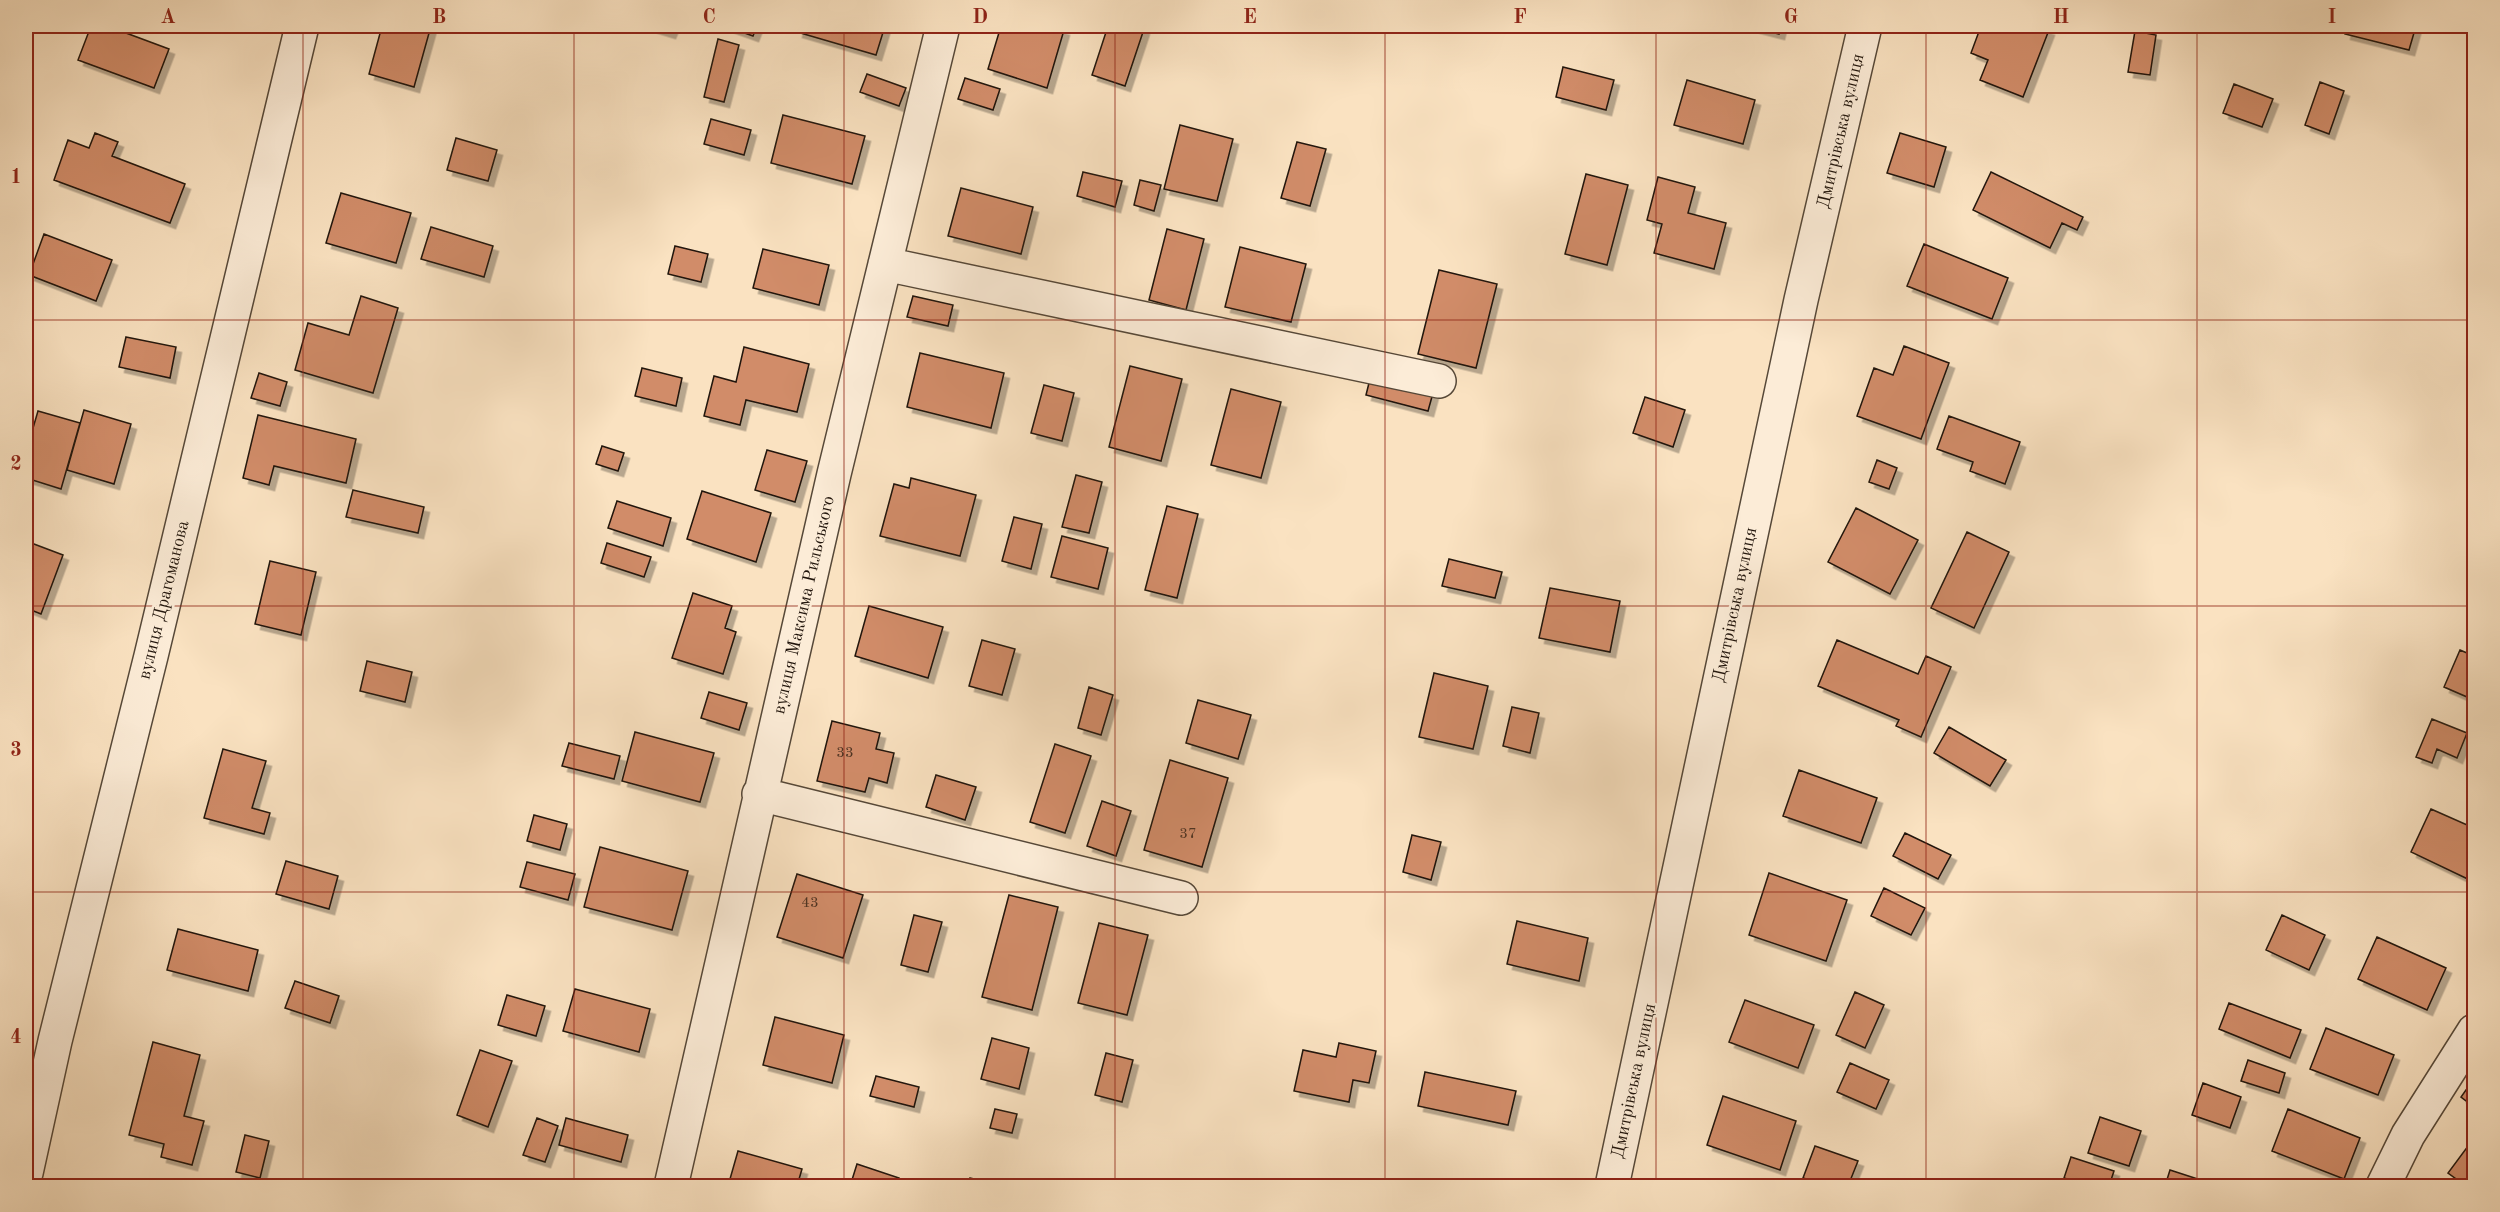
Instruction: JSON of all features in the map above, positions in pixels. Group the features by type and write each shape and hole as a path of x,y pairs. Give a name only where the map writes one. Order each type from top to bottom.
{"street":[{"name":"вулиця Драгоманова","path":"26,1173 55,1041 151,656 302,26"},
{"name":"вулиця Максима Рильського","path":"671,1186 759,794 943,26"},
{"name":"Дмитрівська вулиця","path":"1612,1186 1799,312 1865,26"},
{"path":"885,264 1438,381"},
{"path":"759,794 1181,898"},
{"path":"2383,1186 2408,1134 2475,1031"}],"building":[{"path":"91,26 120,26 118,30 169,49 154,88 78,60"},
{"path":"382,26 431,26 414,87 369,74"},
{"path":"647,26 673,26 670,33"},
{"path":"725,26 757,26 753,36"},
{"path":"799,26 885,26 876,55 797,32"},
{"path":"1001,26 1050,26 1064,30 1047,88 988,69"},
{"path":"1108,26 1134,26 1144,29 1125,86 1092,75"},
{"path":"1748,26 1781,26 1779,34"},
{"path":"1981,26 2037,26 2049,30 2023,97 1980,80 1988,60 1971,53"},
{"path":"2347,26 2416,26 2409,50 2345,34"},
{"path":"2135,31 2156,35 2150,75 2128,72"},
{"path":"718,39 739,45 724,102 704,97"},
{"path":"1563,67 1614,80 1606,110 1556,97"},
{"path":"867,74 906,88 899,106 860,92"},
{"path":"965,78 1000,89 993,110 958,99"},
{"path":"1687,80 1755,100 1743,144 1674,125"},
{"path":"2320,82 2344,91 2329,134 2305,125"},
{"path":"2234,84 2273,99 2262,127 2223,113"},
{"path":"783,115 865,136 852,184 771,163"},
{"path":"711,119 751,130 744,155 704,144"},
{"path":"1180,125 1233,139 1217,201 1164,189"},
{"path":"95,133 118,142 112,156 185,184 170,223 54,180 68,140 89,148"},
{"path":"1900,133 1946,147 1934,187 1887,173"},
{"path":"456,138 497,150 488,181 447,170"},
{"path":"1297,142 1326,149 1310,206 1281,198"},
{"path":"1083,172 1122,181 1115,207 1077,196"},
{"path":"1991,172 2083,217 2077,230 2062,223 2050,248 1973,210"},
{"path":"1586,174 1628,185 1607,265 1565,254"},
{"path":"1658,177 1695,187 1688,213 1726,223 1714,269 1654,253 1662,224 1647,220"},
{"path":"1140,180 1161,185 1154,211 1134,205"},
{"path":"961,188 1033,207 1021,254 948,236"},
{"path":"341,193 411,213 396,263 326,243"},
{"path":"431,227 493,246 484,277 421,259"},
{"path":"1167,229 1204,239 1186,310 1149,300"},
{"path":"44,234 112,260 96,301 29,275"},
{"path":"1924,244 2008,278 1992,319 1907,286"},
{"path":"675,246 708,254 701,282 668,274"},
{"path":"1240,247 1306,264 1291,322 1225,307"},
{"path":"763,249 829,265 819,305 753,288"},
{"path":"1439,270 1497,284 1476,368 1418,354"},
{"path":"361,296 398,308 373,393 295,370 308,323 349,335"},
{"path":"913,296 953,305 948,326 907,317"},
{"path":"126,337 176,347 170,378 119,367"},
{"path":"1904,346 1949,363 1921,439 1857,416 1874,368 1893,375"},
{"path":"744,347 809,364 797,412 746,400 740,425 704,416 714,376 736,382"},
{"path":"920,353 1004,373 991,428 907,407"},
{"path":"1375,359 1438,375 1428,411 1366,395"},
{"path":"1130,366 1182,379 1161,461 1109,447"},
{"path":"642,368 682,378 676,406 635,396"},
{"path":"259,373 287,382 280,406 251,398"},
{"path":"1044,385 1074,393 1062,441 1031,433"},
{"path":"1231,389 1281,402 1261,478 1211,465"},
{"path":"1645,397 1685,410 1673,447 1633,433"},
{"path":"84,410 131,424 114,484 67,470"},
{"path":"38,411 80,423 61,489 26,478 26,433 31,435"},
{"path":"258,415 356,439 346,483 274,466 269,485 243,478"},
{"path":"1949,416 2020,442 2005,484 1970,471 1973,462 1937,449"},
{"path":"602,446 624,453 618,471 596,464"},
{"path":"767,450 807,461 795,502 755,490"},
{"path":"1877,460 1897,468 1889,489 1869,482"},
{"path":"1076,475 1102,482 1089,533 1062,527"},
{"path":"911,478 976,495 960,556 880,536 894,484 909,488"},
{"path":"353,490 424,507 418,533 346,517"},
{"path":"702,491 771,513 756,562 687,539"},
{"path":"617,501 671,518 663,546 608,528"},
{"path":"1167,506 1198,514 1177,598 1145,590"},
{"path":"1856,508 1918,540 1890,594 1828,562"},
{"path":"1014,517 1042,524 1031,569 1002,561"},
{"path":"1967,532 2009,552 1974,628 1931,608"},
{"path":"1062,536 1108,548 1098,589 1051,577"},
{"path":"26,541 63,555 41,614 26,608"},
{"path":"607,543 651,557 644,577 601,563"},
{"path":"1449,559 1502,572 1495,598 1442,586"},
{"path":"270,561 316,572 301,635 255,624"},
{"path":"1550,588 1620,601 1610,652 1539,638"},
{"path":"693,593 732,606 725,628 736,632 723,674 672,658"},
{"path":"869,606 943,627 928,678 855,656"},
{"path":"982,640 1015,649 1002,695 969,686"},
{"path":"1837,640 1918,674 1926,656 1951,667 1921,737 1896,726 1899,720 1818,686"},
{"path":"2460,650 2474,656 2474,700 2444,687"},
{"path":"367,661 412,672 405,702 360,691"},
{"path":"1434,673 1488,686 1473,749 1419,737"},
{"path":"1089,687 1113,695 1101,735 1078,728"},
{"path":"709,692 747,703 739,730 701,718"},
{"path":"1198,700 1251,715 1238,759 1186,743"},
{"path":"1512,707 1539,713 1530,753 1503,746"},
{"path":"2432,719 2467,733 2457,758 2437,749 2432,763 2416,757"},
{"path":"832,721 880,733 876,749 894,753 887,783 869,778 865,792 817,781"},
{"path":"1949,727 2006,760 1990,786 1934,753"},
{"path":"635,732 714,753 700,802 622,781"},
{"path":"569,743 620,756 614,779 562,766"},
{"path":"1055,744 1091,756 1065,833 1030,822"},
{"path":"223,749 266,761 252,808 270,813 264,834 204,818"},
{"path":"1170,760 1228,778 1202,867 1144,850"},
{"path":"1799,770 1877,798 1861,843 1783,816"},
{"path":"936,775 976,787 965,820 926,807"},
{"path":"1102,801 1131,811 1116,856 1087,846"},
{"path":"2431,809 2474,828 2474,882 2411,852"},
{"path":"534,815 567,824 560,850 527,841"},
{"path":"1905,833 1951,855 1938,879 1893,856"},
{"path":"1412,835 1441,842 1431,880 1403,872"},
{"path":"600,847 688,871 672,930 584,907"},
{"path":"286,861 338,876 329,909 276,894"},
{"path":"527,862 575,874 568,900 520,887"},
{"path":"1769,873 1847,900 1826,961 1749,935"},
{"path":"797,874 863,895 843,958 777,937"},
{"path":"1884,888 1925,908 1911,935 1871,916"},
{"path":"1009,895 1058,907 1032,1010 982,997"},
{"path":"914,915 942,922 928,972 901,965"},
{"path":"2282,915 2325,935 2309,970 2266,950"},
{"path":"1517,921 1588,938 1579,981 1507,964"},
{"path":"1099,923 1148,935 1127,1015 1078,1003"},
{"path":"178,929 258,950 248,991 167,970"},
{"path":"2377,937 2446,968 2427,1010 2358,979"},
{"path":"295,981 339,996 330,1023 285,1008"},
{"path":"575,989 650,1009 639,1052 563,1031"},
{"path":"1855,992 1884,1005 1865,1048 1836,1035"},
{"path":"507,995 545,1006 536,1036 498,1025"},
{"path":"1745,1000 1814,1025 1798,1068 1729,1042"},
{"path":"2229,1003 2301,1030 2290,1058 2219,1029"},
{"path":"775,1017 844,1035 832,1083 763,1065"},
{"path":"2326,1028 2394,1055 2378,1095 2310,1069"},
{"path":"992,1038 1029,1048 1019,1089 981,1079"},
{"path":"153,1042 200,1055 184,1116 204,1121 192,1165 161,1157 164,1144 129,1135"},
{"path":"1339,1043 1376,1051 1369,1083 1353,1080 1349,1102 1294,1091 1303,1050 1336,1057"},
{"path":"480,1050 512,1061 488,1127 457,1115"},
{"path":"1106,1053 1133,1060 1122,1102 1095,1095"},
{"path":"2248,1060 2285,1073 2279,1093 2241,1081"},
{"path":"1850,1063 1889,1080 1876,1109 1837,1092"},
{"path":"1425,1072 1516,1091 1508,1125 1418,1106"},
{"path":"876,1076 919,1087 914,1107 870,1096"},
{"path":"2473,1080 2474,1082 2474,1107 2461,1097"},
{"path":"2203,1083 2241,1097 2230,1128 2192,1115"},
{"path":"1723,1096 1796,1121 1780,1170 1707,1145"},
{"path":"995,1109 1017,1114 1012,1133 990,1128"},
{"path":"2288,1109 2360,1138 2344,1179 2272,1151"},
{"path":"2100,1117 2141,1131 2129,1166 2088,1153"},
{"path":"537,1118 558,1126 545,1162 523,1155"},
{"path":"566,1118 628,1135 621,1162 559,1145"},
{"path":"245,1135 269,1141 260,1178 236,1172"},
{"path":"2474,1138 2474,1186 2466,1186 2448,1173"},
{"path":"1815,1146 1858,1161 1848,1186 1829,1186 1803,1178"},
{"path":"738,1151 802,1169 797,1186 728,1186"},
{"path":"2071,1157 2114,1171 2109,1186 2090,1186 2064,1178"},
{"path":"857,1164 899,1178 897,1186 863,1186 851,1183"},
{"path":"2170,1170 2207,1182 2206,1186 2165,1186"},
{"path":"970,1178 998,1185 968,1186"},
{"path":"1449,1180 1450,1186 1423,1186"}]}
